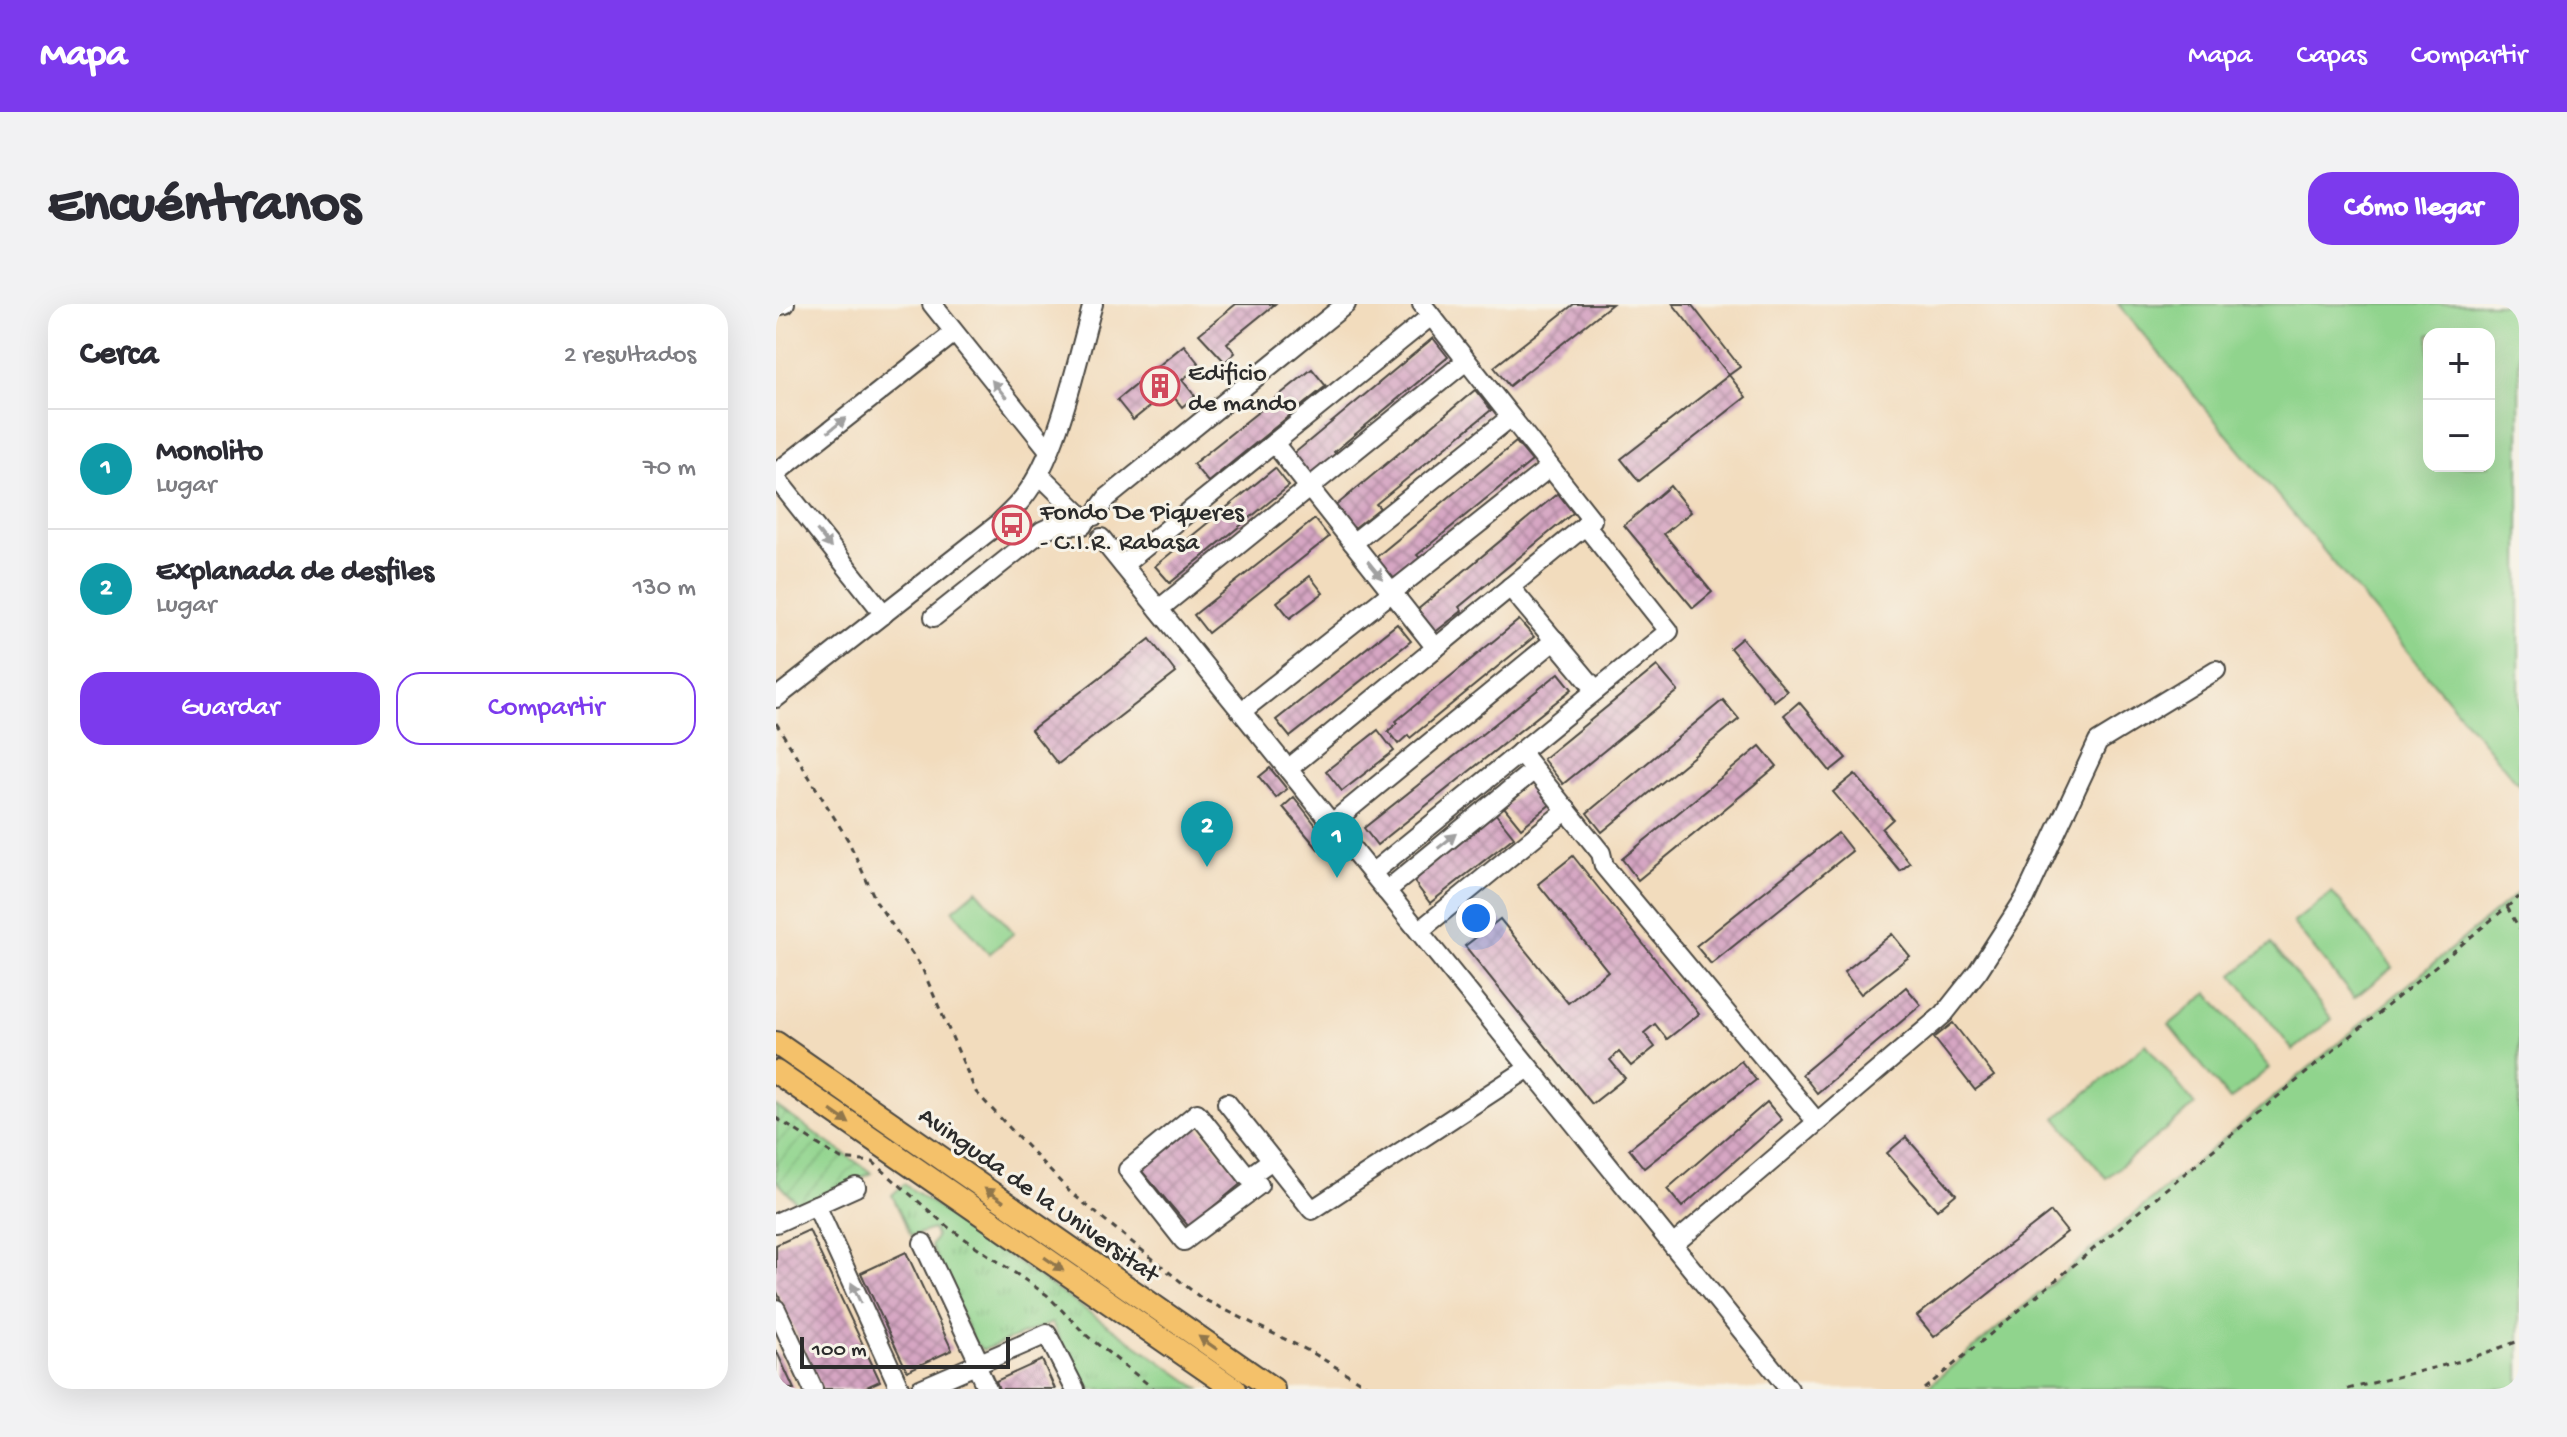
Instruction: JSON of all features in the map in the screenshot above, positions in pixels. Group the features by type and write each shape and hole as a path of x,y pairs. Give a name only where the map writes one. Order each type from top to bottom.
{"main road":[{"name":"Avinguda de la Universitat","path":"776,1043 1273,1389"},
{"name":"Avinguda de la Universitat","path":"776,1072 1234,1389"}],"street":[{"path":"776,306 785,304"},
{"path":"932,304 1048,449"},
{"path":"776,698 997,525 1024,498 1039,474 1048,449 1093,304"},
{"path":"1346,304 1107,498 1088,520 1087,537 1101,538 1789,1389"},
{"path":"1123,565 1274,443 1426,310 1592,520 1288,769"},
{"path":"884,614 776,475 954,333"},
{"path":"1159,609 1466,361"},
{"path":"1353,543 1511,417"},
{"path":"1274,443 1436,648"},
{"path":"1242,711 1550,467"},
{"path":"1039,474 1088,520"},
{"path":"934,617 1042,531 1055,525 1088,520"},
{"path":"1372,873 1669,631 1585,525"},
{"path":"1510,587 1596,690"},
{"path":"1332,823 1555,640"},
{"path":"1673,1245 1944,1014 1978,971 2025,898 2098,742 2216,670"},
{"path":"1520,752 1601,853 1604,866 1817,1122"},
{"path":"1386,891 1534,770"},
{"path":"1419,931 1567,810"},
{"path":"1227,1103 1312,1210 1529,1068"},
{"path":"1197,1113 1248,1177 1259,1185 1184,1241 1128,1170 1197,1113"},
{"path":"1248,1177 1272,1160"},
{"path":"776,1223 856,1187"},
{"path":"816,1205 900,1389"},
{"path":"923,1243 987,1389"},
{"path":"776,1309 813,1389"},
{"path":"920,1389 1047,1334 1075,1389"}],"path":[{"path":"776,723 848,840 877,903 922,968 976,1092 1069,1191 1201,1298 1313,1353 1372,1389"},
{"path":"1924,1389 2519,897"},
{"path":"2507,907 2519,928"},
{"path":"776,1118 841,1159 873,1162 939,1220 1047,1295 1086,1335 1154,1389"},
{"path":"2348,1389 2465,1360 2519,1341"}],"green space":[{"path":"2118,304 2519,304 2519,785"},
{"path":"977,890 1014,933 989,954 953,910"},
{"path":"2332,892 2393,967 2354,998 2293,923"},
{"path":"2519,892 2519,1389 1925,1389"},
{"path":"2271,944 2332,1019 2293,1050 2233,975"},
{"path":"2208,993 2269,1068 2230,1100 2169,1025"},
{"path":"2146,1044 2195,1105 2106,1178 2056,1118"},
{"path":"776,1106 872,1173 800,1206 776,1180"},
{"path":"904,1184 1200,1389 1083,1389 1052,1323 983,1350 974,1342 931,1246 936,1237 933,1229 911,1236 892,1195"}],"building":[{"path":"1236,304 1275,304 1227,343 1235,353 1225,362 1199,334"},
{"path":"1574,304 1612,304 1509,386 1494,367"},
{"path":"1673,304 1691,304 1740,367 1729,375"},
{"path":"1433,338 1448,357 1334,452 1337,456 1310,478 1291,456"},
{"name":"Edificio de mando","path":"1184,345 1200,365 1182,380 1195,396 1182,407 1169,391 1133,420 1117,400"},
{"path":"1312,369 1326,386 1208,482 1193,464"},
{"path":"1729,375 1746,397 1639,481 1621,459"},
{"path":"1475,390 1491,410 1376,504 1380,508 1352,530 1333,508"},
{"path":"1516,442 1532,461 1417,555 1421,559 1393,582 1374,559"},
{"path":"1275,468 1289,486 1170,583 1155,566"},
{"path":"1670,486 1691,512 1664,534 1712,592 1693,608 1624,525"},
{"path":"1558,493 1573,513 1459,607 1462,611 1434,633 1416,611"},
{"path":"1315,519 1329,537 1208,633 1194,615"},
{"path":"1310,576 1323,593 1290,618 1277,602"},
{"path":"1519,620 1534,637 1410,738 1408,735 1398,744 1388,731 1398,723 1396,721"},
{"path":"1397,624 1411,641 1290,737 1276,720"},
{"path":"1742,638 1787,691 1774,701 1730,648"},
{"path":"1150,639 1176,673 1058,764 1031,730"},
{"path":"1657,666 1678,691 1563,784 1543,759"},
{"path":"1559,673 1572,689 1377,845 1364,828"},
{"path":"1723,700 1739,719 1602,832 1587,813"},
{"path":"1799,702 1846,758 1830,771 1784,715"},
{"path":"1378,730 1394,751 1342,791 1326,771"},
{"path":"1760,746 1777,766 1638,880 1622,859"},
{"path":"1270,768 1287,789 1276,798 1259,777"},
{"path":"1855,774 1893,819 1882,829 1910,863 1900,871 1833,792"},
{"path":"1535,782 1552,803 1521,828 1504,807"},
{"path":"1294,797 1328,841 1318,849 1283,807"},
{"path":"1495,813 1514,837 1430,903 1412,879"},
{"path":"1838,833 1852,851 1711,964 1696,946"},
{"path":"1573,856 1699,1014 1667,1039 1655,1024 1644,1033 1655,1047 1631,1066 1619,1052 1610,1060 1625,1078 1592,1104 1465,946 1500,919 1568,1003 1608,971 1538,884"},
{"path":"1892,934 1910,956 1861,994 1844,972"},
{"path":"1906,987 1921,1005 1817,1093 1802,1074"},
{"path":"1953,1023 1994,1076 1975,1090 1934,1038"},
{"path":"1741,1061 1756,1080 1644,1168 1629,1149"},
{"path":"1767,1102 1782,1120 1682,1207 1667,1189"},
{"path":"1195,1123 1244,1181 1189,1227 1140,1169"},
{"path":"1906,1137 1956,1194 1937,1210 1887,1153"},
{"path":"2051,1212 2067,1232 1934,1337 1917,1316"},
{"path":"809,1230 880,1381 862,1389 822,1389 776,1290 776,1245"},
{"path":"906,1252 952,1350 907,1371 861,1273"},
{"path":"776,1350 794,1389 776,1389"},
{"path":"1042,1360 1055,1389 999,1389 996,1381"}],"place":[{"name":"Edificio de mando","path":"1160,386"},
{"name":"Fondo De Piqueres - C.I.R. Rabasa","path":"1012,525"},
{"name":"Explanada de desfiles","path":"1207,867"},
{"name":"Monolito","path":"1337,878"}]}
